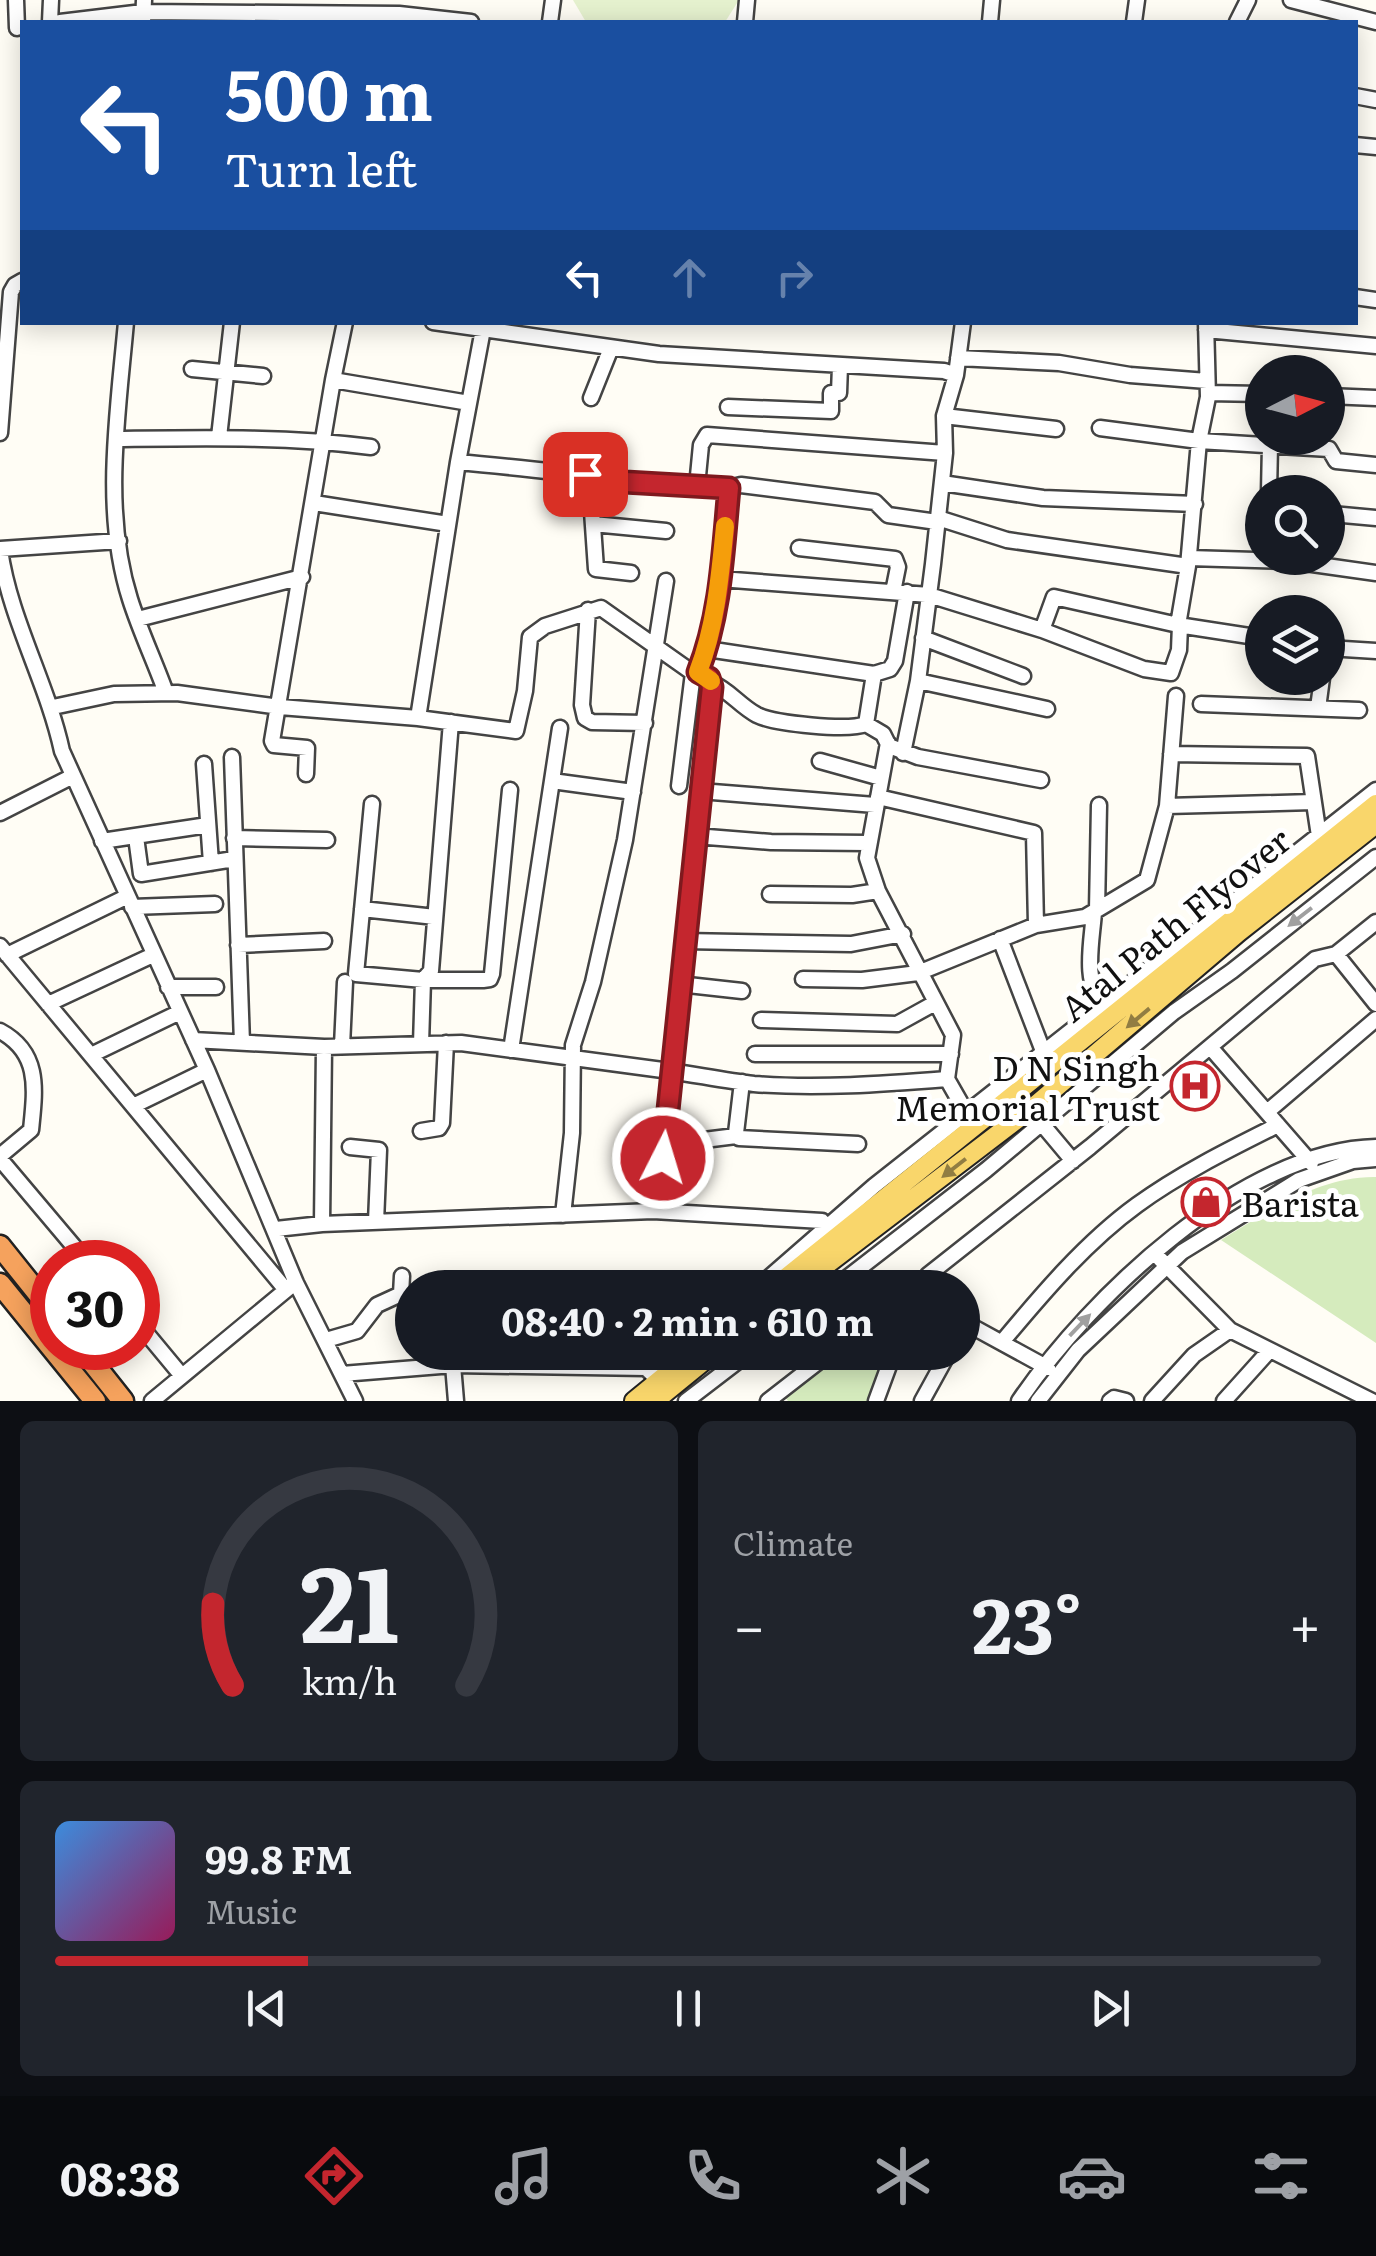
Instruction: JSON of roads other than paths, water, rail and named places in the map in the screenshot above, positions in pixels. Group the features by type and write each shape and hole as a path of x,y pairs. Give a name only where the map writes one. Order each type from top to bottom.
{"highway":[{"path":"0,1246 30,1281"},
{"path":"30,1288 19,1280 14,1287 30,1314"},
{"path":"0,1284 30,1322"},
{"path":"68,1370 76,1401"},
{"path":"70,1370 95,1401"},
{"path":"98,1370 123,1401"}],"main road":[{"name":"Atal Path Flyover","path":"794,1270 1010,1089 1376,804"},
{"name":"Atal Path Flyover","path":"821,1270 1037,1116 1239,932 1376,824"},
{"path":"634,1401 672,1370"},
{"path":"654,1401 693,1370"}],"street":[{"path":"0,30 20,28 16,0"},
{"path":"1291,0 1376,22"},
{"path":"77,20 143,12 243,18 399,12 457,20"},
{"path":"0,433 12,292 20,282"},
{"path":"126,325 114,483 119,541 126,583 166,693"},
{"path":"219,437 232,325"},
{"path":"306,774 307,748 274,745 276,717 345,325"},
{"path":"707,648 874,674 895,662 942,483 944,416 963,325"},
{"path":"1338,340 1340,325"},
{"path":"418,718 458,462 484,326 658,354 950,373"},
{"path":"720,579 913,593 1042,630 1144,669 1171,673 1179,650 1199,441 1208,387 1206,326 1376,346"},
{"path":"591,398 611,348"},
{"path":"958,358 1059,363 1245,392"},
{"path":"728,407 831,411 831,393 839,393 840,366"},
{"path":"192,369 263,376"},
{"path":"333,380 469,403"},
{"path":"1345,397 1376,398"},
{"path":"944,416 1056,429"},
{"path":"1100,428 1245,444"},
{"path":"697,486 701,445 706,436 941,452"},
{"path":"116,439 219,437 323,440 371,446"},
{"path":"1333,455 1336,460 1376,466"},
{"path":"458,462 585,474 625,482 741,486 861,500 878,503 888,515 933,520 1007,540 1189,562 1290,561 1376,573"},
{"path":"585,474 596,569 631,573"},
{"path":"942,483 1043,498 1195,504"},
{"path":"679,786 696,673 707,648 720,579 729,488"},
{"path":"314,503 448,524"},
{"path":"1345,515 1376,518"},
{"path":"593,524 666,532"},
{"path":"119,541 0,550 4,578 52,707 62,751 276,1229 291,1287"},
{"path":"798,548 895,559 913,593 923,638 918,682 882,778 882,800 867,843 867,858 878,891 953,1035 947,1078 967,1114"},
{"path":"138,619 302,577"},
{"path":"563,1214 572,1133 573,1044 593,982 633,792 666,580"},
{"path":"1042,630 1054,597 1182,626 1245,635"},
{"path":"52,707 114,694 166,693 516,731 530,638 545,626 601,608 767,718 852,728 866,724 883,734 894,748 1040,780"},
{"path":"588,610 582,705 585,718 592,722 645,723"},
{"path":"923,638 1022,676"},
{"path":"1345,649 1376,651"},
{"path":"866,724 874,674"},
{"path":"918,682 1046,709"},
{"path":"653,1211 664,1145 712,683"},
{"path":"1318,708 1320,695"},
{"path":"803,979 862,980 918,973 1036,925 1070,921 1096,911 1147,880 1167,806 1176,696"},
{"path":"1201,704 1359,710"},
{"path":"421,1044 423,980 431,971 451,722"},
{"path":"512,1050 560,728"},
{"path":"1171,754 1305,756 1309,761 1319,836"},
{"path":"232,757 242,1043"},
{"path":"820,761 882,778"},
{"path":"204,764 211,863"},
{"path":"0,813 73,776"},
{"path":"552,781 633,792"},
{"path":"372,804 356,974 483,980 490,979 492,974 510,790"},
{"path":"778,1270 967,1114 1010,1089 1043,1051 1376,790"},
{"path":"700,791 882,800 1034,832 1036,925"},
{"path":"1167,806 1313,802"},
{"path":"1100,805 1091,981 1094,996 1104,1007"},
{"path":"102,841 208,825"},
{"path":"136,836 142,874 234,859"},
{"path":"695,836 867,843"},
{"path":"234,838 327,840"},
{"path":"855,1270 1037,1116 1376,857"},
{"path":"770,894 852,895 878,891"},
{"path":"216,904 129,902 4,950 291,1287 326,1340 355,1401"},
{"path":"362,910 435,917"},
{"path":"938,1270 1315,959 1336,954 1376,922"},
{"path":"684,940 851,944 902,934"},
{"path":"1000,939 1043,1051"},
{"path":"238,945 324,941"},
{"path":"1336,954 1376,1004"},
{"path":"48,1004 153,955"},
{"path":"342,1046 345,982"},
{"path":"679,984 742,991"},
{"path":"168,987 216,987"},
{"path":"761,1020 897,1024 935,1003"},
{"path":"90,1055 180,1012"},
{"path":"1267,1112 1376,1019"},
{"path":"0,1031 15,1042 35,1074 31,1130 0,1157 69,1240"},
{"path":"193,1040 324,1047 446,1044 742,1082 868,1086 947,1078"},
{"path":"422,1132 439,1128 442,1123 446,1044"},
{"path":"322,1224 324,1047"},
{"path":"1210,1047 1320,1172"},
{"path":"755,1054 950,1054"},
{"path":"133,1106 207,1070"},
{"path":"736,1136 742,1082"},
{"path":"1037,1116 1073,1161"},
{"path":"1002,1342 1080,1255 1135,1206 1198,1166 1278,1125"},
{"path":"664,1145 736,1136 858,1144"},
{"path":"1038,1401 1051,1370 1117,1286 1200,1216 1307,1158 1376,1146"},
{"path":"350,1147 379,1150 376,1222"},
{"path":"1019,1401 1182,1252 1299,1180 1353,1160 1376,1159"},
{"path":"276,1229 653,1211 822,1221 827,1228"},
{"path":"1155,1253 1230,1330 1350,1397 1372,1401"},
{"path":"152,1401 291,1287"},
{"path":"326,1340 362,1328 377,1305 395,1297"},
{"path":"1152,1401 1194,1355 1230,1330"},
{"path":"980,1333 1051,1370"},
{"path":"160,1350 182,1376"},
{"path":"1224,1401 1270,1351"},
{"path":"342,1374 395,1369"},
{"path":"453,1370 456,1401"},
{"path":"648,1370 654,1375"},
{"path":"621,1401 660,1370"},
{"path":"686,1401 726,1370"},
{"path":"776,1399 810,1370"},
{"path":"876,1401 887,1370"},
{"path":"922,1401 938,1370"},
{"path":"1110,1401 1126,1401"}],"place":[{"name":"D N Singh Memorial Trust","path":"1195,1086"},
{"name":"Barista","path":"1206,1202"}]}
